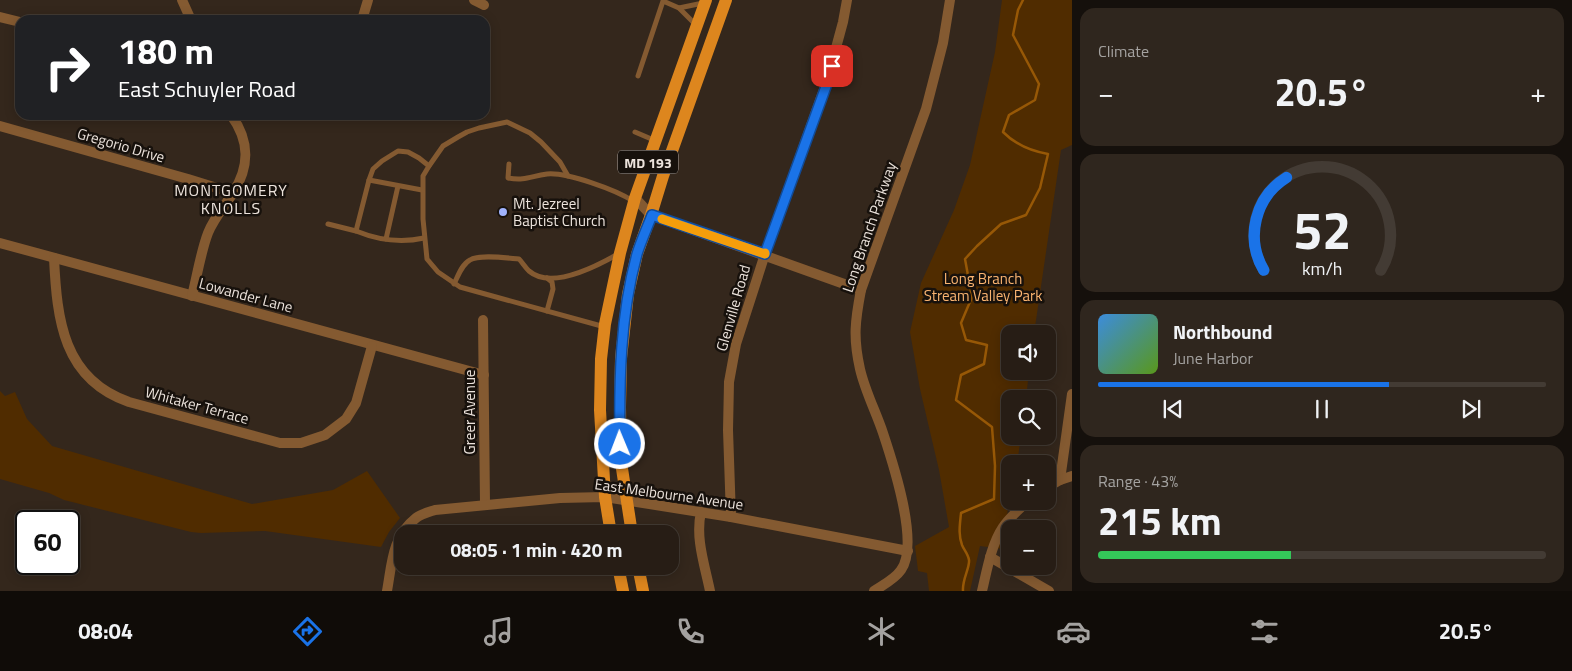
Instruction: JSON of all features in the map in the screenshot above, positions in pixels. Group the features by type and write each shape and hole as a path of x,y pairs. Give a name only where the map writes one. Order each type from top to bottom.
{"main road":[{"name":"MD 193","path":"630,525 621,462 621,358 628,294 637,254 652,215 663,176 726,0"},
{"name":"MD 193","path":"609,525 604,497 600,410 601,359 605,327 620,253 635,200 705,1"},
{"path":"620,575 623,591"},
{"path":"640,575 643,591"}],"street":[{"path":"182,0 189,15"},
{"path":"364,15 368,0"},
{"path":"474,0 484,5"},
{"name":"Glenville Road","path":"731,518 728,430 729,382 736,344 765,254 828,81 847,0"},
{"name":"Long Branch Parkway","path":"908,551 906,526 897,479 883,433 860,372 854,328 861,290 926,109 943,42 950,0"},
{"path":"0,17 15,21"},
{"path":"192,296 208,234 244,171 245,145 240,127 235,120"},
{"name":"Gregorio Drive","path":"0,126 232,193"},
{"path":"635,200 652,215 861,290"},
{"name":"Lowander Lane","path":"0,243 484,375"},
{"name":"Whitaker Terrace","path":"54,258 55,284 63,333 73,358 94,382 114,396 129,402 280,443 301,444 325,435 346,419 356,403 372,346"},
{"name":"Greer Avenue","path":"483,320 485,504"},
{"path":"1060,480 1072,394"},
{"path":"1056,482 1072,476"},
{"name":"East Melbourne Avenue","path":"387,591 394,548 407,528 418,517 434,510 560,498 604,497 626,500 701,512 908,551"},
{"path":"982,591 990,557 1002,528 1018,510"},
{"path":"701,512 698,522 699,533 710,591"},
{"path":"874,591 887,583 902,569 908,551"},
{"path":"990,557 1049,591"}],"lane":[{"path":"638,76 663,1 679,8 697,26"},
{"path":"679,8 705,1"},
{"path":"568,176 560,162 542,142 530,133 507,122 467,132 443,146 423,176 424,238 427,259 438,272 460,287 605,327"},
{"path":"635,132 656,141"},
{"path":"356,231 373,169 398,151 408,152 429,166"},
{"path":"509,164 508,178 525,180 548,174 568,176 623,194 635,200"},
{"path":"369,180 422,190"},
{"path":"386,239 398,186"},
{"path":"328,224 386,239 407,242 424,238"},
{"path":"547,278 559,278 588,269 620,253"},
{"path":"454,284 470,259 479,257 519,259 530,272 547,278 552,282 553,289 546,311"}],"green space":[{"name":"Long Branch Stream Valley Park","path":"1002,0 1072,0 1072,145 1061,150 1035,325 1001,325 1001,380 1028,380 1027,390 1001,390 1001,445 1020,445 1018,455 1001,455 1001,510 1008,510 1007,520 1001,520 1001,549 980,546 970,591 929,591 927,573 918,571 915,546 949,527 910,332 921,283 954,210 970,165 995,52"},
{"path":"0,391 5,396 15,392 27,419 52,446 252,504 333,490 367,471 400,518 389,532 381,547 265,531 201,533 64,500 49,493 0,479"}],"waterway":[{"path":"963,591 969,560 960,537 961,513 994,499 995,466 992,427 956,400 961,375 984,364 987,345 966,340 961,323 972,297 965,259 1001,224 1026,215 1040,188 1048,154 1024,147 1003,132 1009,115 1035,100 1039,84 1013,35 1018,10 1023,0"}],"slow traffic":[{"path":"662,219 765,253"}],"place":[{"name":"Mt. Jezreel Baptist Church","path":"503,212"}],"district":[{"name":"MONTGOMERY KNOLLS","path":"231,199"}],"route":[{"path":"620,444 621,358 628,294 637,254 652,215 765,254 832,66"}]}
